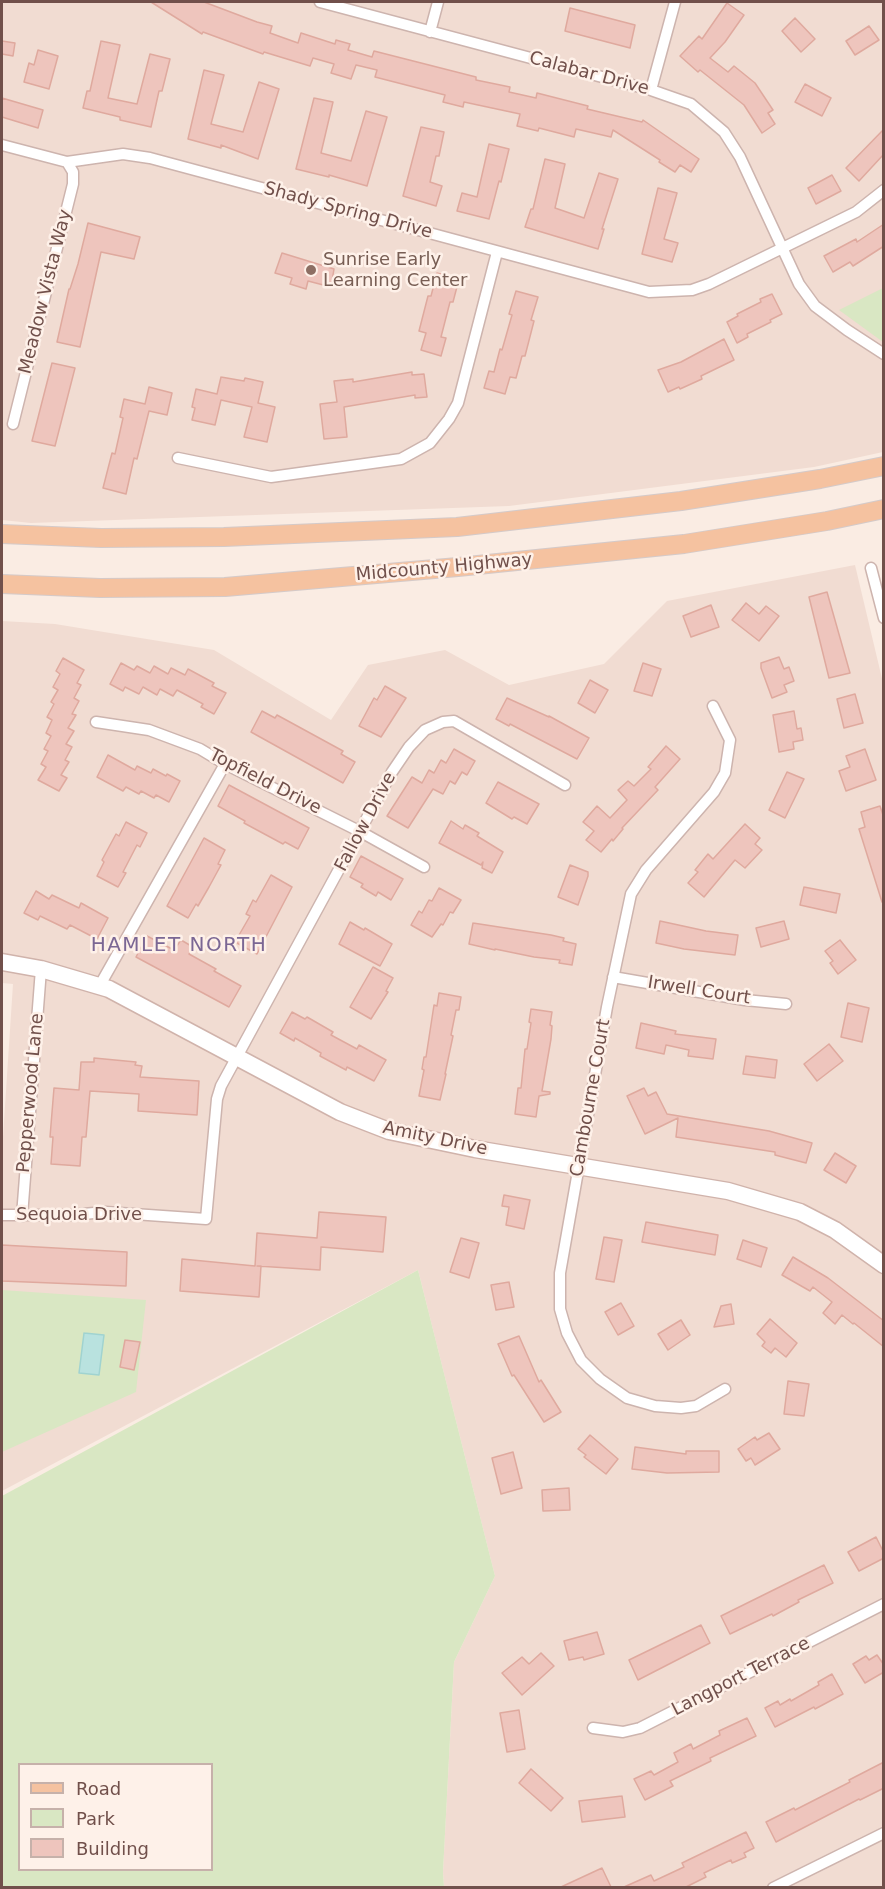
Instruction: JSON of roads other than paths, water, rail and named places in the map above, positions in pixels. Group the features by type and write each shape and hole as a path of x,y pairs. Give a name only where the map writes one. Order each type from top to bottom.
{"main road":[{"path":"2,534 101,538 224,537 457,527 681,501 820,479 884,466"},
{"name":"Midcounty Highway","path":"2,584 100,588 225,587 684,544 827,521 884,509"}],"street":[{"name":"Calabar Drive","path":"321,2 651,90 691,104 724,132 740,157 799,285 815,306 884,354"},
{"path":"430,32 438,2"},
{"path":"651,90 675,2"},
{"name":"Shady Spring Drive","path":"2,145 67,162 123,154 150,158 650,292 692,291 710,284 856,212 884,190"},
{"name":"Meadow Vista Way","path":"13,424 73,184 73,172 67,162"},
{"path":"178,458 271,477 401,459 430,443 449,419 458,403 497,252"},
{"path":"871,568 884,618"},
{"name":"Cambourne Court","path":"713,706 730,740 725,773 714,792 646,870 631,894 613,977 560,1273 560,1309 567,1333 581,1360 600,1379 627,1398 655,1406 681,1408 696,1406 725,1389"},
{"name":"Fallow Drive","path":"237,1059 392,771 409,747 425,730 443,722 454,721 565,785"},
{"name":"Topfield Drive","path":"96,722 149,730 200,749 424,867"},
{"path":"100,985 225,764"},
{"name":"Amity Drive","path":"2,962 41,969 100,985 339,1112 389,1131 475,1149 728,1191 800,1212 835,1230 884,1265"},
{"name":"Pepperwood Lane","path":"22,1216 41,969"},
{"name":"Irwell Court","path":"613,977 745,1000 786,1004"},
{"name":"Sequoia Drive","path":"2,1215 72,1215 105,1212 206,1219 217,1099 221,1086 237,1059"},
{"name":"Langport Terrace","path":"593,1728 623,1732 639,1728 884,1604"},
{"path":"773,1887 884,1833"}],"water":[{"path":"84,1333 104,1335 99,1375 79,1373"}],"place":[{"name":"Sunrise Early Learning Center","path":"311,270"}],"district":[{"name":"HAMLET NORTH","path":"179,946"}]}
